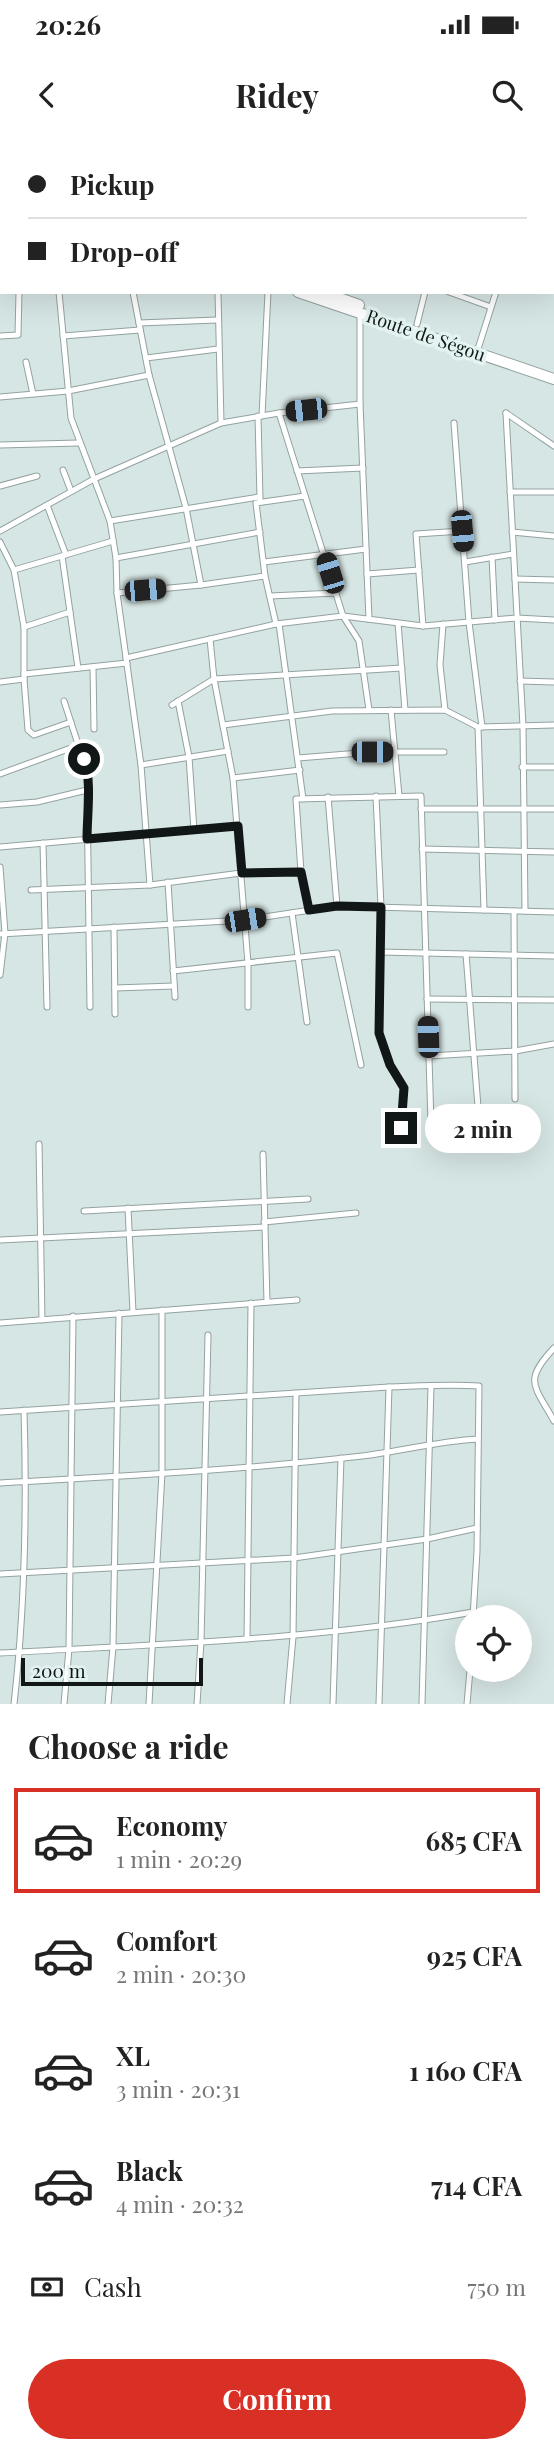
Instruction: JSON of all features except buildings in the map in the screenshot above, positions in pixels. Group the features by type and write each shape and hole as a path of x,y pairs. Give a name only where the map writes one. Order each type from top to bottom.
{"highway":[{"name":"Route de Ségou","path":"304,294 554,371"},
{"name":"Route de Ségou","path":"334,294 353,297 554,379"}],"street":[{"path":"0,336 18,335 19,294"},
{"path":"59,294 71,418 110,521 116,558 117,593 141,765 150,885"},
{"path":"133,294 149,375 186,508 201,585"},
{"path":"218,294 221,423"},
{"path":"268,294 260,416 260,500 256,503 265,576 278,624 287,675 303,799"},
{"path":"417,324 424,294"},
{"path":"455,294 491,307"},
{"path":"478,349 495,294"},
{"path":"360,313 360,404 369,619"},
{"path":"63,336 217,320"},
{"path":"146,358 218,349"},
{"path":"26,362 33,394"},
{"path":"0,397 68,391 149,375"},
{"path":"0,531 94,479 221,423 360,404"},
{"path":"279,413 343,616 359,641 369,710"},
{"path":"525,911 523,726 506,413 554,446"},
{"path":"454,423 480,727 484,910"},
{"path":"0,445 79,443"},
{"path":"297,471 363,468"},
{"path":"63,470 71,491"},
{"path":"0,486 37,476"},
{"path":"510,492 554,492"},
{"path":"110,521 186,508 305,496"},
{"path":"47,505 64,555 78,668"},
{"path":"423,626 416,534 462,531"},
{"path":"512,531 554,536"},
{"path":"116,558 260,532"},
{"path":"14,570 113,541"},
{"path":"0,542 14,570 24,627 24,676 30,734 71,722"},
{"path":"264,562 366,549"},
{"path":"465,562 513,554"},
{"path":"492,557 495,620"},
{"path":"367,574 419,570"},
{"path":"117,593 265,576"},
{"path":"515,579 554,580"},
{"path":"270,596 336,593"},
{"path":"24,627 70,612"},
{"path":"0,682 24,676 93,667 278,624 343,616 423,626 517,618 554,620"},
{"path":"398,623 405,710"},
{"path":"443,625 440,665 445,710"},
{"path":"210,639 214,679 233,778 238,826 248,963 248,1007"},
{"path":"93,667 94,729"},
{"path":"194,830 189,757 175,703 214,679 402,668"},
{"path":"520,681 554,682"},
{"path":"64,701 89,778 87,839 90,1007"},
{"path":"223,725 332,711 369,710 445,710 480,727 554,725"},
{"path":"391,710 399,796"},
{"path":"0,774 79,745"},
{"path":"141,765 228,751"},
{"path":"298,758 372,752 444,752"},
{"path":"522,767 554,767"},
{"path":"233,778 300,771"},
{"path":"0,805 37,802 87,790"},
{"path":"376,796 381,907 379,1033 390,1065 404,1088 401,1128"},
{"path":"309,910 301,872 296,799 421,796 431,1124"},
{"path":"328,797 337,906"},
{"path":"421,809 554,809"},
{"path":"0,847 238,826"},
{"path":"43,843 47,1007"},
{"path":"422,849 554,852"},
{"path":"0,867 3,933 0,975"},
{"path":"32,890 150,885 242,873 301,872"},
{"path":"168,882 175,997"},
{"path":"3,933 245,920 337,906 554,912"},
{"path":"514,911 515,1099"},
{"path":"292,913 307,1022"},
{"path":"114,927 115,1014"},
{"path":"380,952 554,956"},
{"path":"173,971 337,953 361,1065"},
{"path":"466,954 478,1107"},
{"path":"114,988 174,986"},
{"path":"427,999 554,1000"},
{"path":"429,1056 515,1051 554,1044"},
{"path":"39,1144 42,1320"},
{"path":"262,1154 267,1302"},
{"path":"84,1211 307,1199"},
{"path":"128,1209 133,1312"},
{"path":"0,1240 265,1224 356,1213"},
{"path":"0,1323 297,1300"},
{"path":"247,1639 251,1303"},
{"path":"149,1704 162,1474 162,1310"},
{"path":"108,1704 113,1647 119,1313"},
{"path":"64,1704 69,1649 73,1316"},
{"path":"197,1704 201,1642 208,1335"},
{"path":"554,1348 537,1366 534,1374 536,1390 554,1421"},
{"path":"0,1412 444,1383 479,1386 473,1605"},
{"path":"422,1704 430,1386"},
{"path":"379,1704 389,1387"},
{"path":"287,1704 293,1637 296,1393"},
{"path":"14,1704 20,1652 23,1573 26,1481 24,1410"},
{"path":"0,1483 162,1474 341,1458 430,1446 447,1440 478,1439"},
{"path":"333,1704 341,1458"},
{"path":"0,1574 294,1558 427,1539 477,1528"},
{"path":"0,1653 293,1637 455,1617"},
{"path":"467,1704 469,1682"}],"route":[{"path":"84,759 89,773 87,839 238,826 242,873 301,872 309,910 337,906 381,907 379,1033 390,1065 404,1088 401,1128"}]}
